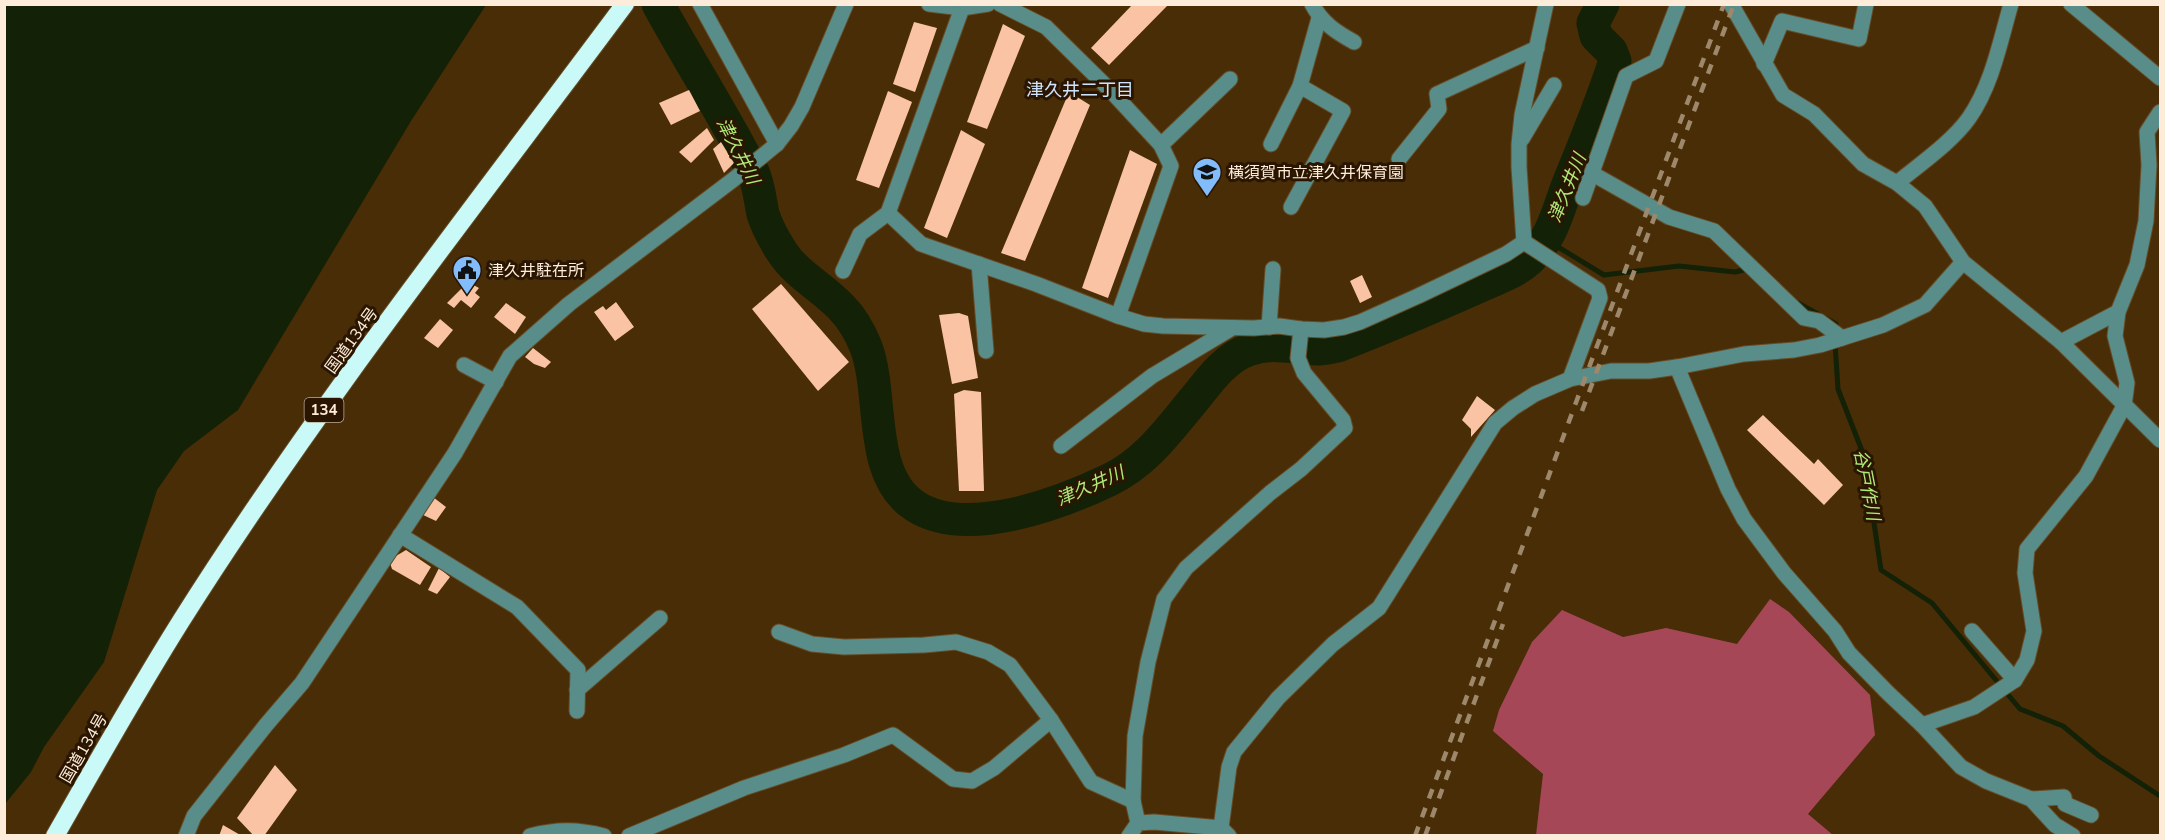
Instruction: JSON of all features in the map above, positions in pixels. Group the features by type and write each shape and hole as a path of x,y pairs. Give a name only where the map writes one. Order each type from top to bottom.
{"highway":[{"name":"国道134号","path":"55,836 181,622 276,479 465,217 625,4"}],"street":[{"path":"700,4 771,149"},
{"path":"186,836 194,816 302,683 456,453 510,357 569,304 771,149 791,126 802,107 846,4"},
{"path":"929,4 962,8 988,4"},
{"path":"1000,4 1046,27 1161,144 1171,166 1118,316"},
{"path":"1546,4 1522,115 1519,167 1532,246 1598,290 1600,298 1570,379"},
{"path":"1583,198 1626,76 1656,61 1678,4"},
{"path":"1731,4 1783,95 1814,114 1863,164 1897,183 1925,206 1963,262 2061,342 2160,440"},
{"path":"1764,64 1782,21 1859,39 1866,4"},
{"path":"1897,183 1956,133 1970,117 1990,78 2011,4"},
{"path":"2071,4 2160,78"},
{"path":"843,271 860,234 888,213 962,8"},
{"path":"1316,11 1334,31 1354,42"},
{"path":"1270,144 1300,86 1316,11"},
{"path":"1399,159 1439,109 1437,94 1537,48"},
{"path":"1161,144 1230,79"},
{"path":"1519,144 1554,85"},
{"path":"1291,207 1342,111 1300,86"},
{"path":"1922,725 1974,707 2015,680 2027,660 2034,631 2025,573 2026,549 2086,476 2124,406 2127,383 2115,336 2118,312 2137,265 2146,221 2149,165 2147,132 2160,112"},
{"path":"1593,174 1668,218 1714,231 1803,318 1819,321 1842,338"},
{"path":"888,213 921,244 1118,316 1144,324 1163,326 1232,328 1279,326 1301,333 1344,327 1360,322 1506,254 1532,246"},
{"path":"1301,333 1298,358 1304,373 1343,420 1345,428 1301,469 1270,493 1186,567 1164,599 1148,662 1135,736 1134,829 1154,822 1225,832 1229,767 1233,753 1278,698 1333,644 1379,608 1495,423 1513,408 1535,394 1570,379 1611,371 1649,371 1744,354 1794,350 1820,345 1883,325 1925,305 1963,262"},
{"path":"979,264 986,351"},
{"path":"1269,327 1273,269"},
{"path":"2061,342 2118,312"},
{"path":"1061,446 1152,376 1232,328"},
{"path":"464,365 496,382"},
{"path":"1677,367 1728,489 1744,519 1784,573 1835,631 1850,653 1961,766 1986,781 2031,799 2064,797 2066,804 2091,815"},
{"path":"400,535 517,607 578,670 577,711"},
{"path":"577,690 660,618"},
{"path":"1972,631 2015,680"},
{"path":"779,632 812,644 844,647 956,642 988,652 1010,665 1051,720 1091,782 1133,801"},
{"path":"629,836 735,791 844,755 893,735 953,779 972,781 994,768 1051,720"},
{"path":"2031,799 2055,825 2073,836"},
{"path":"530,836 566,829 587,831 604,836"}],"shaded area":[{"path":"5,4 486,5 411,121 238,410 184,451 157,490 104,662 44,747 31,772 5,804"},
{"path":"1770,599 1789,612 1870,695 1875,735 1808,814 1833,835 1536,835 1543,774 1493,731 1499,710 1532,642 1562,610 1623,637 1666,628 1737,644"}],"building":[{"path":"1133,4 1169,4 1109,65 1091,48"},
{"path":"914,22 937,28 915,92 893,84"},
{"path":"1003,24 1025,36 987,129 967,122"},
{"path":"689,90 700,111 671,125 659,103"},
{"path":"888,91 912,102 879,188 856,180"},
{"path":"1069,92 1090,105 1025,261 1001,253"},
{"path":"707,128 714,140 691,163 679,152"},
{"path":"961,130 985,144 947,238 924,228"},
{"path":"721,142 734,163 724,173 713,149"},
{"path":"1130,150 1157,164 1108,298 1082,288"},
{"path":"1362,275 1372,297 1360,303 1350,281"},
{"name":"津久井駐在所","path":"468,282 479,288 475,293 480,297 471,308 461,300 454,308 447,303"},
{"path":"781,284 849,362 818,391 752,309"},
{"path":"616,302 634,327 615,341 594,312 603,306 606,310"},
{"path":"506,303 526,317 515,334 494,317"},
{"path":"959,313 968,316 978,378 952,384 939,315"},
{"path":"440,319 453,330 438,348 424,338"},
{"path":"533,348 551,362 545,368 525,357"},
{"path":"964,390 981,392 984,491 959,491 954,394"},
{"path":"1477,396 1495,410 1471,437 1471,429 1462,420"},
{"path":"1763,415 1814,464 1818,459 1843,485 1824,505 1747,430"},
{"path":"433,497 446,507 436,521 421,514"},
{"path":"406,550 431,567 420,585 392,569 390,563"},
{"path":"439,568 450,577 437,594 428,590"},
{"path":"275,765 297,790 264,836 254,836 237,818"},
{"path":"223,825 242,836 219,836"}],"waterway":[{"name":"津久井川","path":"658,4 753,172 763,214 779,248 802,274 845,311 861,336 871,366 879,433 890,475 900,492 915,506 936,515 960,519 986,519 1039,507 1065,499 1123,473 1157,443 1226,363 1248,350 1266,346 1317,349 1338,346 1497,279 1523,265 1537,251 1549,233 1615,61 1611,51 1596,36 1593,23 1603,4"},
{"name":"谷戸作川","path":"1545,239 1604,275 1679,266 1735,272 1748,269"},
{"name":"谷戸作川","path":"1798,303 1836,324 1836,331"},
{"name":"谷戸作川","path":"1835,343 1838,389 1864,456 1881,570 1932,603 2020,709 2063,726 2099,756 2160,796"}],"railway":[{"path":"1415,836 1724,4"},
{"path":"1582,411 1734,4"},
{"path":"1425,836 1503,624"}],"place":[{"name":"横須賀市立津久井保育園","path":"1207,198"},
{"name":"津久井駐在所","path":"467,296"}],"district":[{"name":"津久井二丁目","path":"1080,90"}]}
